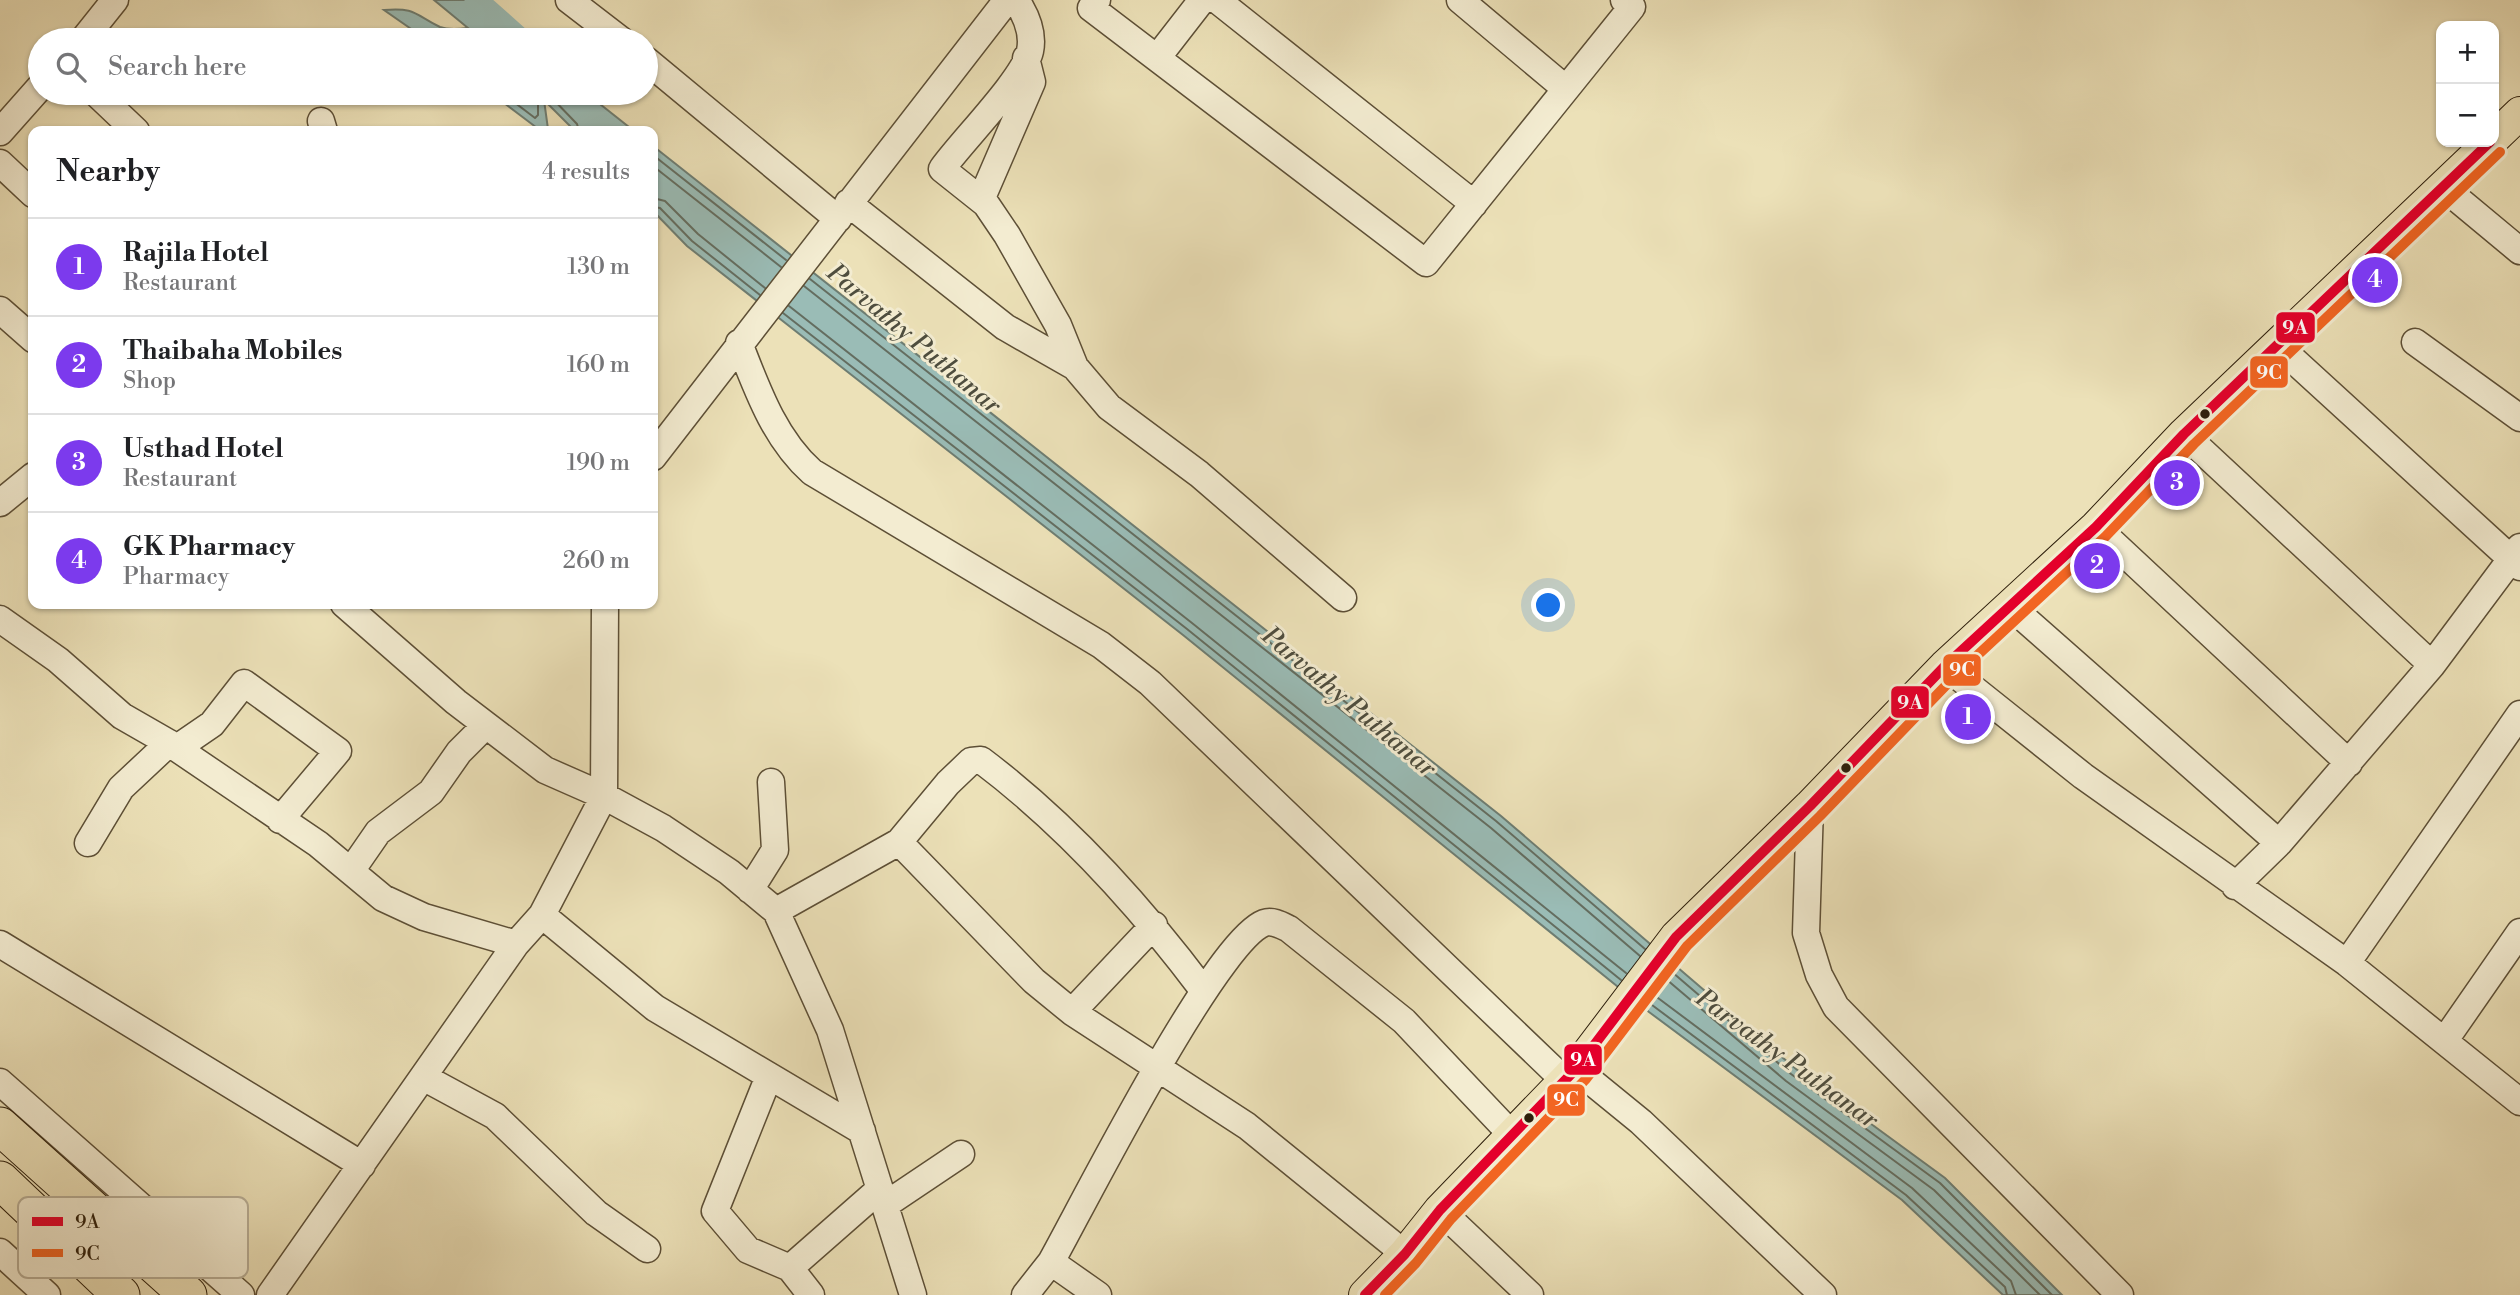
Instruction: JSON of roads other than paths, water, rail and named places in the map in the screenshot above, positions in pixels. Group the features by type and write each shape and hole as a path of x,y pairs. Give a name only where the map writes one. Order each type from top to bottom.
{"highway":[{"path":"0,1126 79,1197"},
{"path":"0,1180 18,1197"},
{"path":"103,1278 121,1295"},
{"path":"169,1278 188,1295"}],"main road":[{"path":"2499,133 2520,113"},
{"path":"1365,1295 1405,1254 1440,1210 1570,1075 1676,937 1810,806 1945,666 2096,527 2184,434 2485,147"}],"street":[{"path":"93,28 115,0"},
{"path":"569,0 605,28"},
{"path":"658,439 800,268 1007,0"},
{"path":"1016,0 1028,20 1030,52 1009,88 942,169 981,200 1007,235 1058,325 1074,367"},
{"path":"1097,0 1091,8 1426,263 1632,7 1624,0"},
{"path":"1157,58 1202,0"},
{"path":"1217,0 1474,204"},
{"path":"1460,0 1566,89"},
{"path":"981,200 1032,82 1026,58"},
{"path":"658,69 843,211 1005,327 1074,367 1110,407 1199,474 1343,598"},
{"path":"0,132 28,100"},
{"path":"109,105 131,126"},
{"path":"0,163 28,189"},
{"path":"2443,187 2520,251"},
{"path":"0,310 28,335"},
{"path":"747,333 758,390 793,455 812,472 1101,645 1150,683 1570,1075 1642,1122 1823,1295"},
{"path":"2415,342 2520,418"},
{"path":"2235,886 2279,843 2349,763 2432,665 2517,557 2277,345"},
{"path":"2184,434 2432,665"},
{"path":"0,503 28,480"},
{"path":"2096,527 2349,763"},
{"path":"2010,606 2279,843"},
{"path":"350,609 486,725 545,770 604,796 663,828 776,911 830,1030 913,1295"},
{"path":"270,1295 516,944 542,915 604,796 600,609"},
{"path":"0,619 58,660 122,716 173,746 318,844 397,906 516,944"},
{"path":"1945,666 2083,776 2347,963 2520,1102"},
{"path":"88,843 121,788 173,746 212,724 244,683 338,751 280,820"},
{"path":"2347,963 2520,714"},
{"path":"351,871 378,832 431,792 459,752 486,725"},
{"path":"776,911 900,842 948,783 971,761 981,760 1044,813 1154,925 1203,990"},
{"path":"750,890 775,850 771,782"},
{"path":"1810,806 1806,933 1819,975 1836,1007 2120,1295"},
{"path":"900,842 1034,981 1072,1012 1247,1126 1405,1254"},
{"path":"542,915 655,1008 862,1131"},
{"path":"1024,1295 1051,1262 1203,990 1244,939 1265,922 1282,925 1404,1021 1512,1135"},
{"path":"1072,1012 1154,925"},
{"path":"2445,1040 2520,932"},
{"path":"0,944 362,1165"},
{"path":"769,1076 715,1210 748,1250 790,1268 811,1295"},
{"path":"423,1077 495,1116 596,1213 647,1249"},
{"path":"0,1082 130,1197"},
{"path":"790,1268 882,1197 961,1154"},
{"path":"1440,1210 1530,1295"},
{"path":"0,1252 18,1268"},
{"path":"1051,1262 1098,1295"},
{"path":"28,1278 47,1295"},
{"path":"222,1278 241,1295"}],"water":[{"path":"434,0 468,0 504,28 468,28"},
{"path":"384,10 409,11 443,28 410,28"},
{"path":"507,105 545,105 548,126 534,126"},
{"path":"549,105 601,105 628,126 570,126"},
{"path":"658,150 1501,816 1796,1069 1945,1178 2062,1295 2003,1295 1902,1200 1649,1012 1183,635 687,246 658,216"}],"waterway":[{"name":"Parvathy Puthanar","path":"476,0 508,28"}],"place":[{"name":"GK Pharmacy","path":"2375,280"},
{"name":"Usthad Hotel","path":"2177,483"},
{"name":"Thaibaha Mobiles","path":"2097,566"},
{"name":"Rajila Hotel","path":"1968,717"}]}
